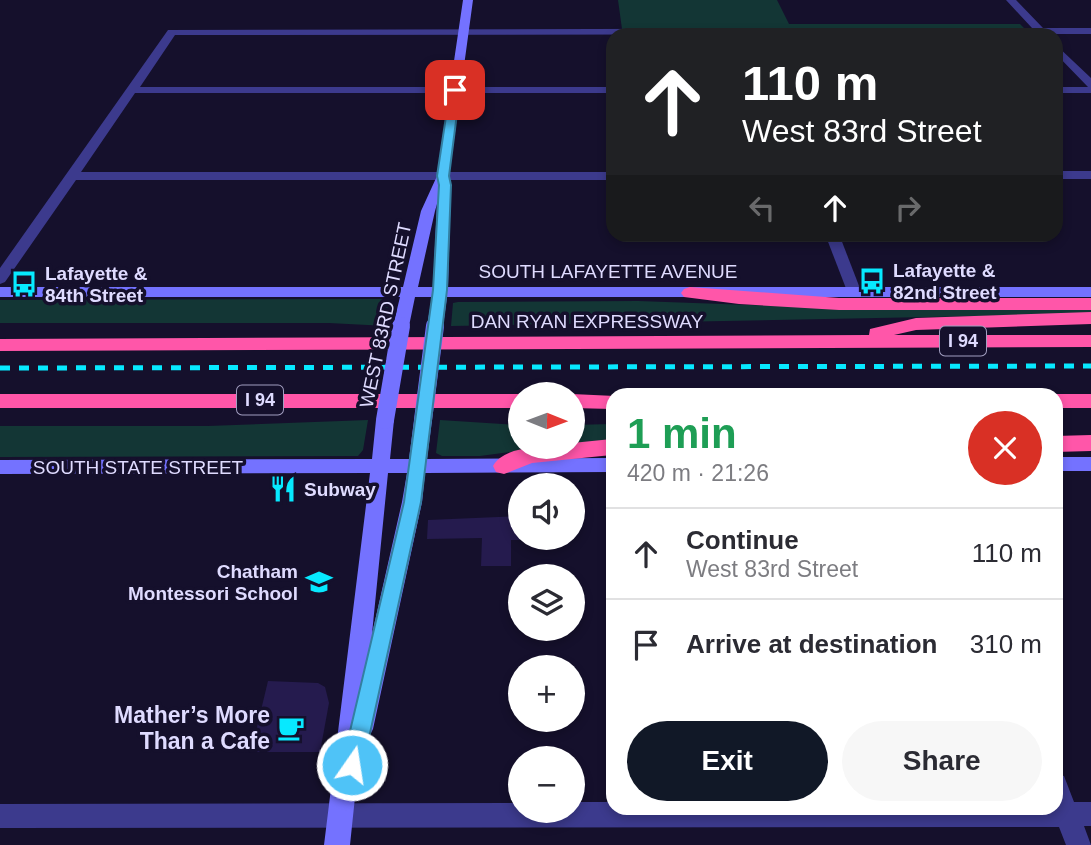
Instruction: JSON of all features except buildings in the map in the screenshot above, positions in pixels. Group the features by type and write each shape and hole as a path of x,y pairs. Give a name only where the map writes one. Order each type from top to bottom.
{"highway":[{"path":"690,293 728,298 834,303 1091,304"},
{"path":"835,342 916,324 1091,318"},
{"name":"DAN RYAN EXPRESSWAY","path":"0,345 1091,341"},
{"name":"I 94","path":"0,401 508,401"},
{"path":"585,401 606,401"},
{"path":"1063,401 1091,401"},
{"path":"1063,432 1091,433"},
{"path":"1063,444 1091,443"},
{"path":"504,466 529,455 606,448"}],"street":[{"name":"WEST 83RD STREET","path":"341,815 385,420 401,326 428,211 443,176 468,0"},
{"path":"1011,0 1037,28"},
{"path":"789,22 1091,21"},
{"path":"1063,32 1091,31"},
{"path":"0,279 172,32 606,32"},
{"path":"1063,55 1091,84"},
{"path":"132,90 606,90"},
{"path":"1063,90 1091,90"},
{"path":"1063,175 1091,176"},
{"path":"72,176 606,176"},
{"name":"WEST 83RD STREET","path":"341,815 412,502 440,290 445,185 443,176"},
{"path":"835,242 854,290"},
{"name":"SOUTH LAFAYETTE AVENUE","path":"0,292 1091,292"},
{"path":"1063,464 1091,464"},
{"name":"SOUTH STATE STREET","path":"0,467 606,465"},
{"path":"1063,795 1079,815 1079,845"},
{"path":"337,845 341,815"},
{"path":"0,816 1079,815"}],"green space":[{"path":"618,0 777,0 789,24 1020,24 1024,28 622,28"},
{"path":"381,299 391,303 387,326 329,323 0,323 0,300"},
{"path":"638,301 868,309 1091,310 1091,314 451,326 453,303 458,302"},
{"path":"368,420 363,450 358,456 0,457 0,426 208,426"},
{"path":"440,420 508,424 508,452 480,456 442,456 436,453"},
{"path":"606,424 606,442 585,444 585,425"}],"railway":[{"path":"0,368 1091,366"}],"place":[{"name":"Lafayette & 82nd Street","path":"872,281"},
{"name":"Lafayette & 84th Street","path":"24,284"},
{"name":"Subway","path":"283,489"},
{"name":"Chatham Montessori School","path":"319,582"},
{"name":"Mather’s More Than a Cafe","path":"291,728"}],"route":[{"path":"352,765 412,502 440,290 445,185 443,176 455,90"}]}
